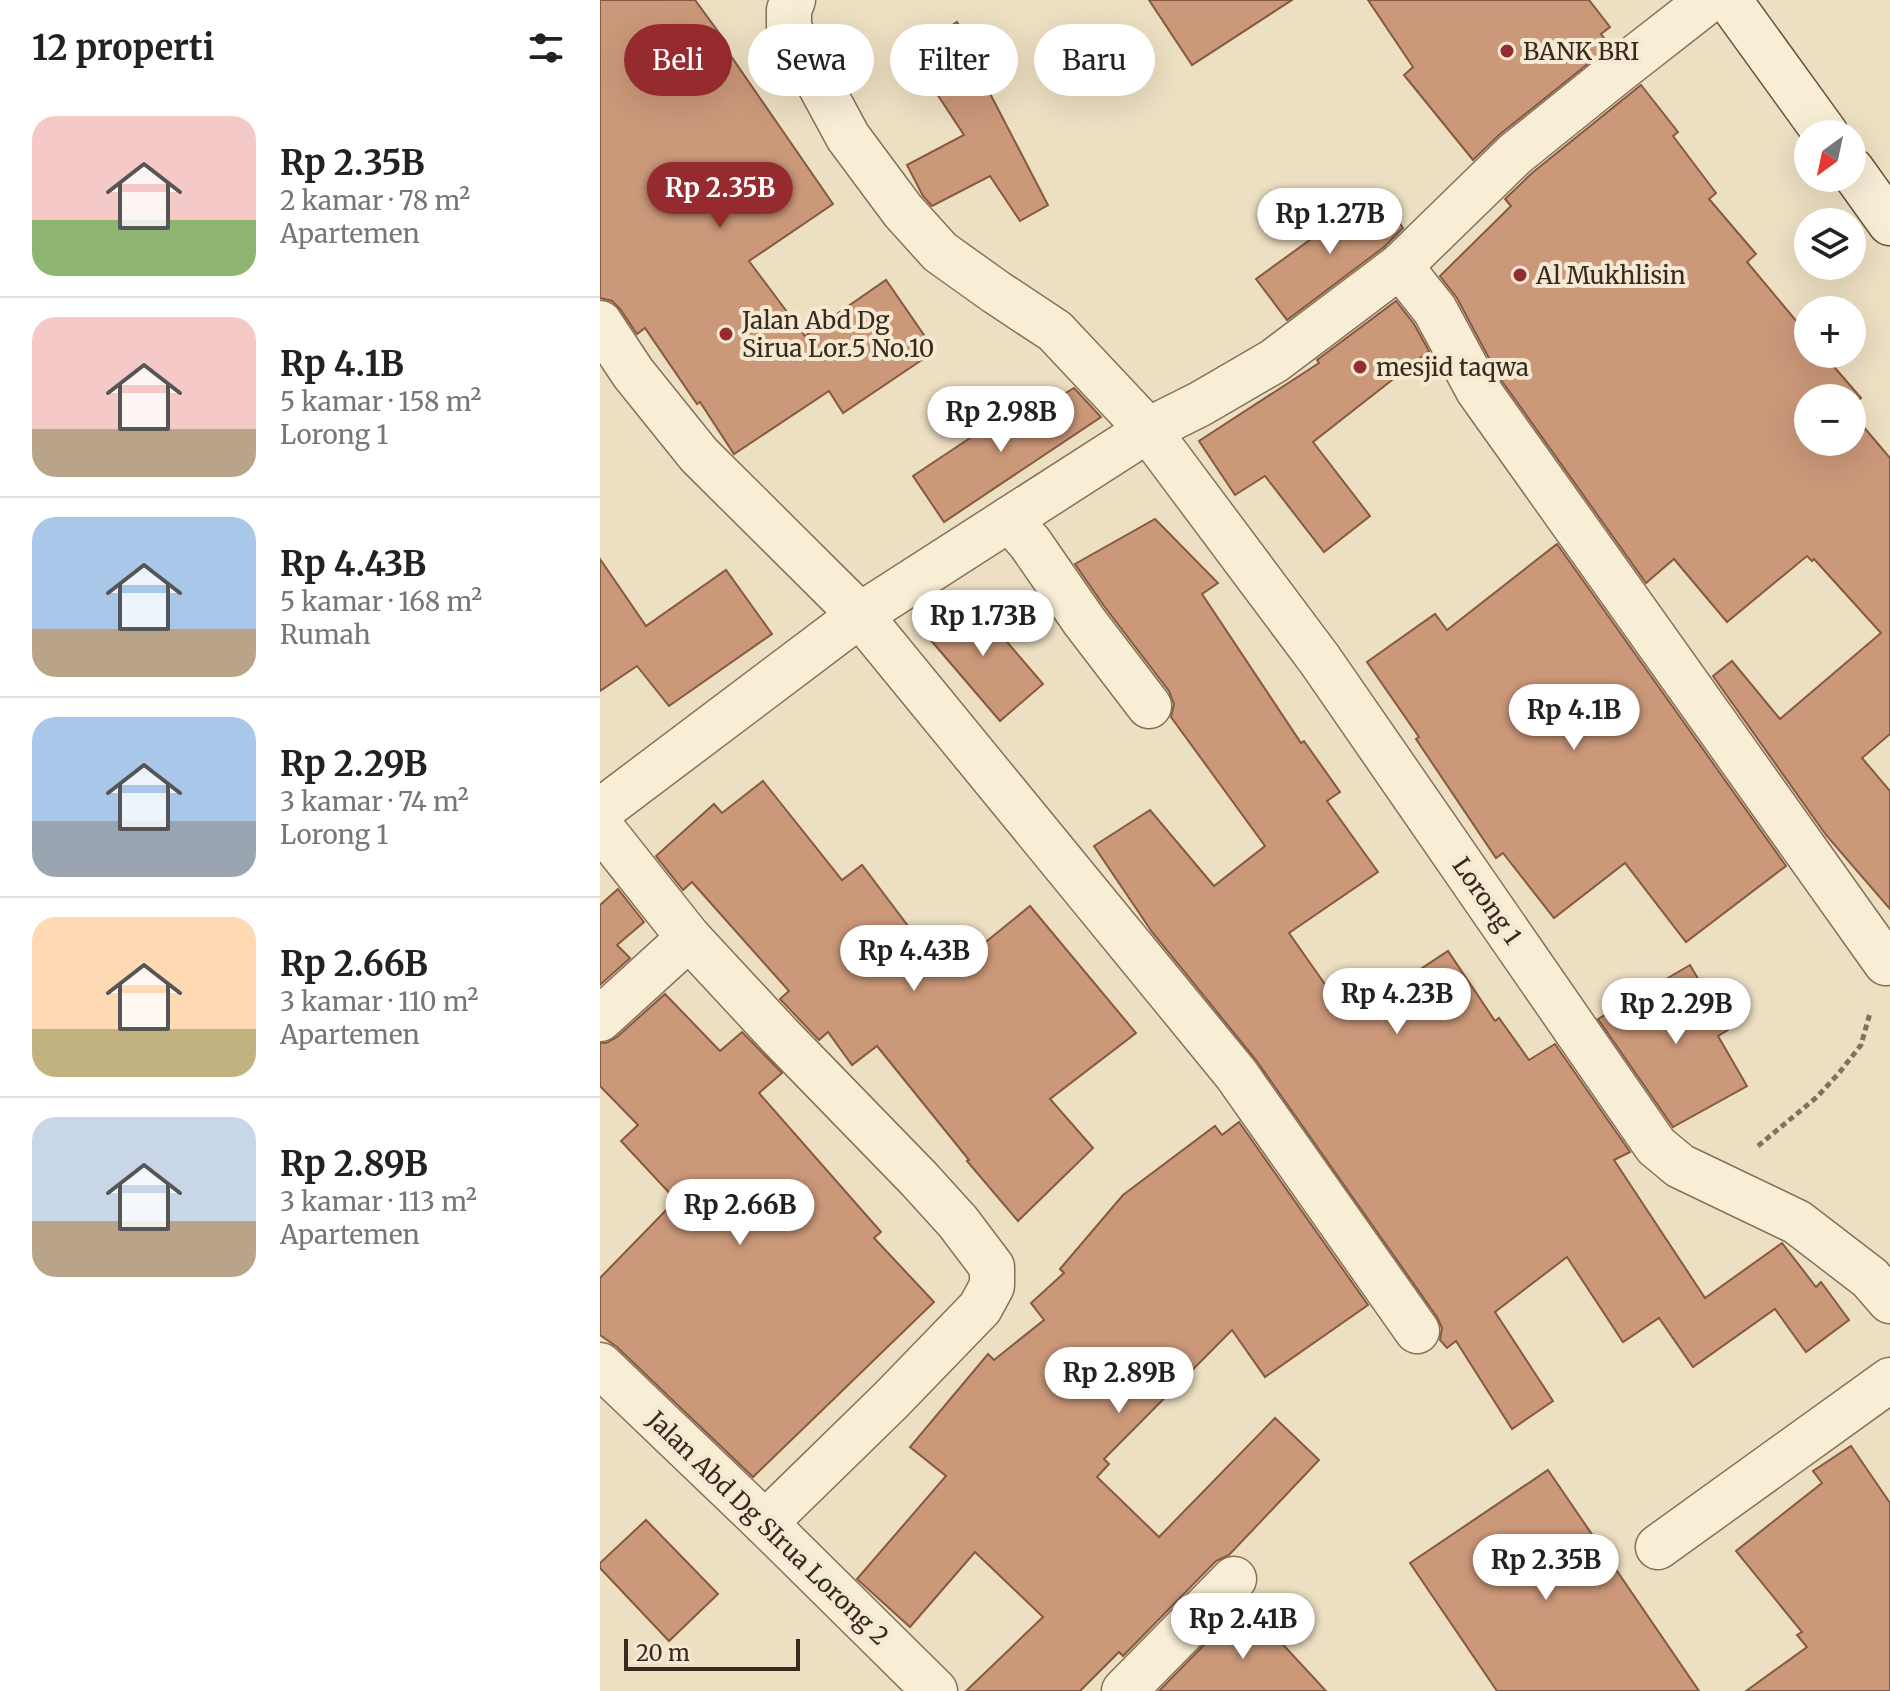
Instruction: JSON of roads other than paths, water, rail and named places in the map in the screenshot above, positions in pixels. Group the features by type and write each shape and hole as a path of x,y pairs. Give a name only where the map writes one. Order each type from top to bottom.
{"street":[{"name":"Lorong 1","path":"793,0 789,10 789,28 848,137 903,211 940,252 1055,331 1148,430 1320,660 1656,1146 1680,1166 1797,1222 1870,1278 1890,1301"},
{"path":"600,811 860,615 1148,430 1274,361 1400,266 1515,154 1709,0"},
{"path":"1729,0 1816,120"},
{"path":"1866,190 1890,223"},
{"path":"1400,266 1435,310 1478,390 1886,963"},
{"path":"600,323 633,373 699,455 860,615 1236,1074 1417,1331"},
{"path":"1009,519 1030,543 1149,706"},
{"path":"600,826 689,938 919,1179 958,1222 992,1267 992,1286 980,1308 765,1523"},
{"path":"600,1019 689,938"},
{"name":"Jalan Abd Dg SIrua Lorong 2","path":"600,1365 765,1523 932,1690"},
{"path":"1658,1547 1890,1380"},
{"path":"1124,1691 1234,1579"}],"place":[{"name":"BANK BRI","path":"1507,51"},
{"name":"Al Mukhlisin","path":"1520,275"},
{"name":"Jalan Abd Dg Sirua Lor.5 No.10","path":"726,334"},
{"name":"mesjid taqwa","path":"1360,367"}]}
